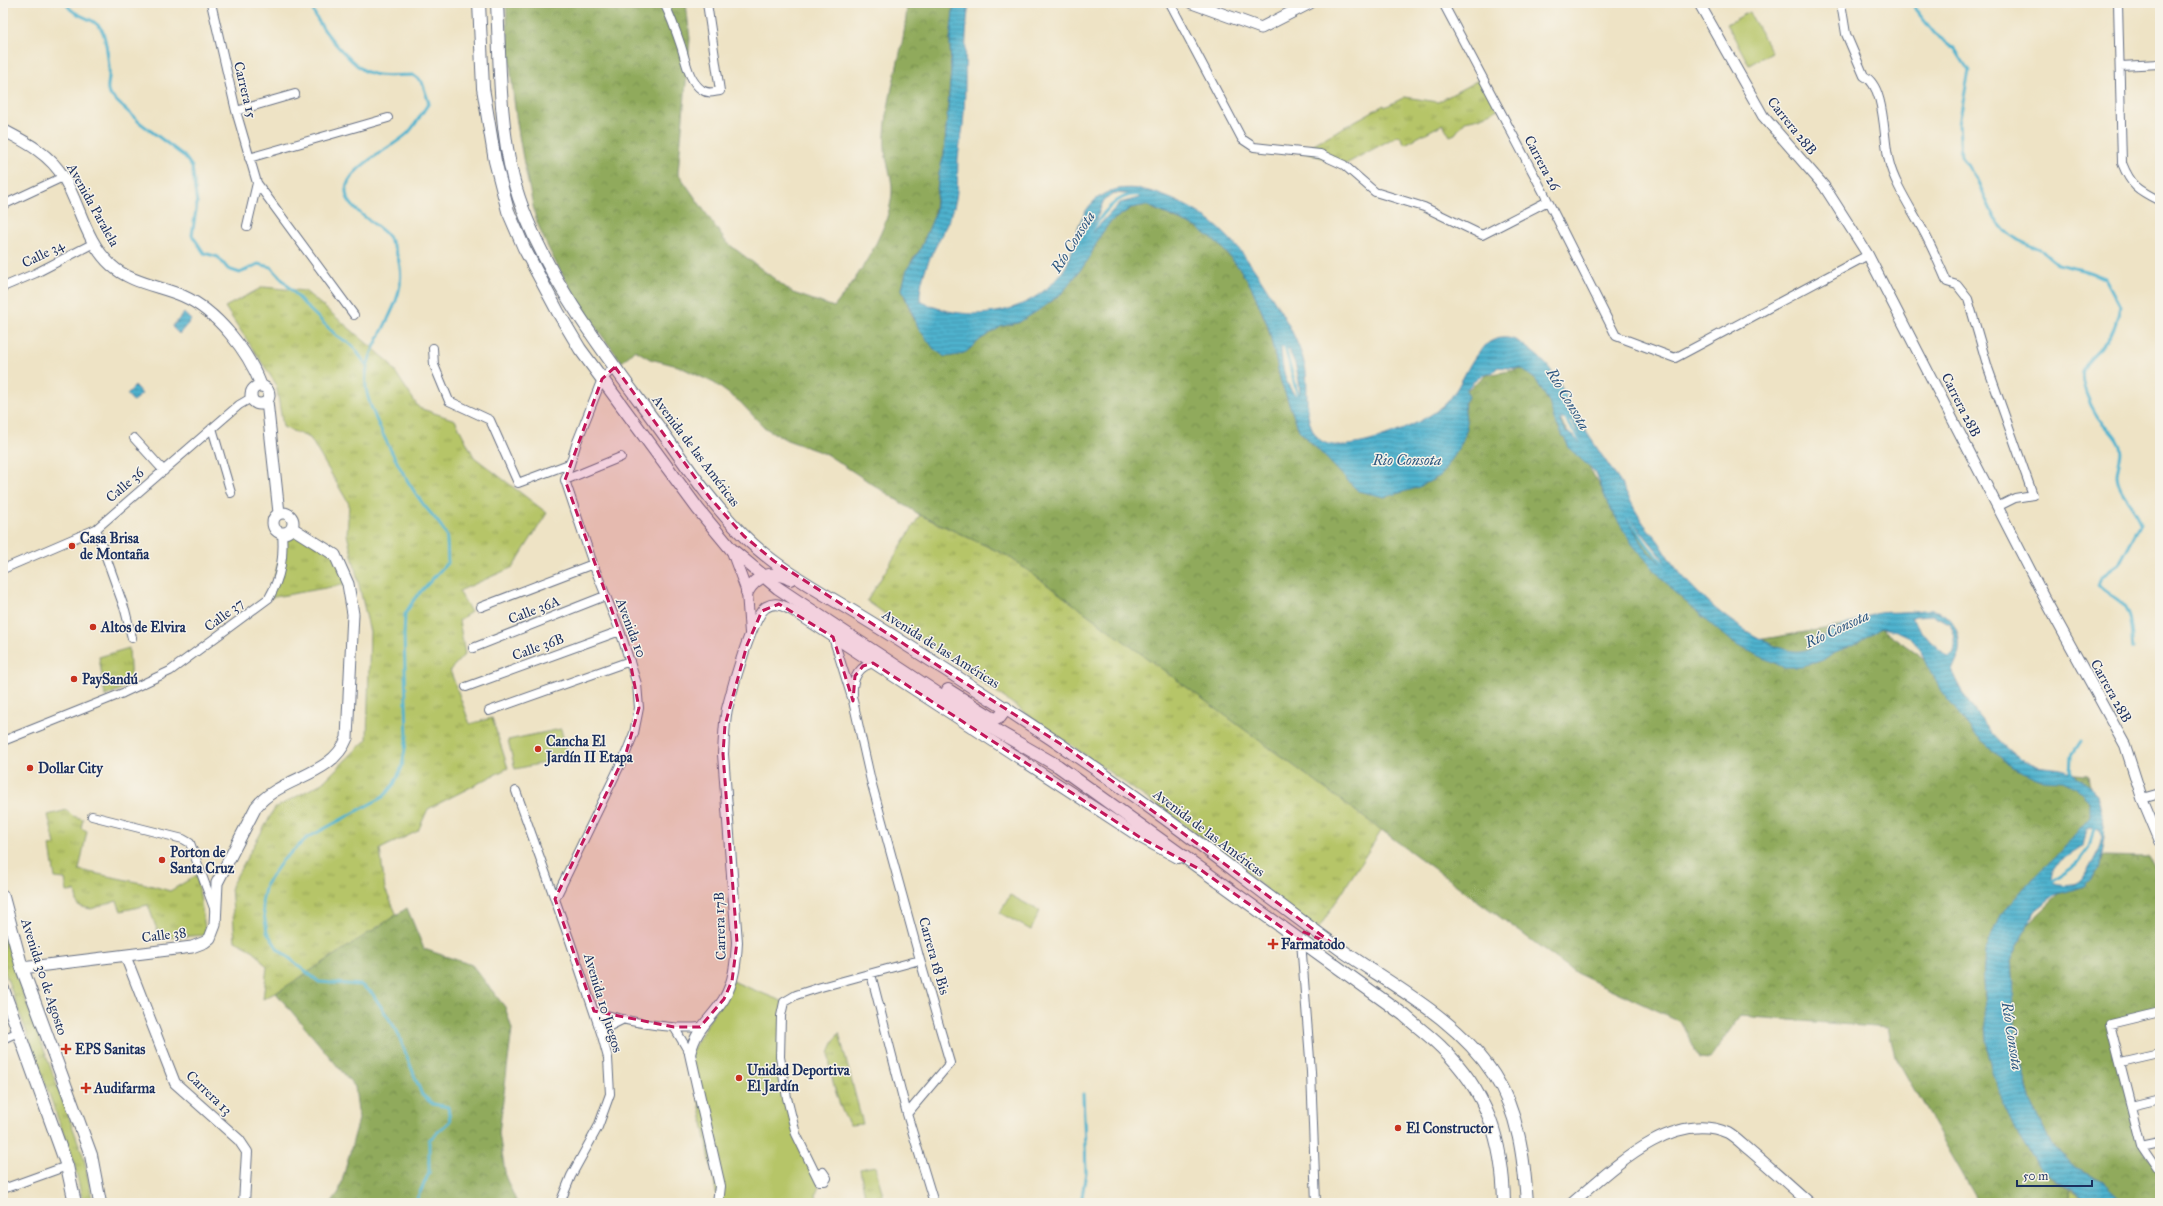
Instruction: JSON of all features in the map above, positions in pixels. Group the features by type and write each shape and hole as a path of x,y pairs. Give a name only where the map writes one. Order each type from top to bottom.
{"main road":[{"path":"479,3 483,88 495,161 508,211 527,254 558,312 580,348 698,508 731,549 778,588 823,618 978,720 1058,766 1404,1015 1442,1047 1472,1083 1489,1115 1499,1145 1504,1175 1504,1203"},
{"name":"Avenida de las Américas","path":"497,3 502,112 513,176 521,204 536,239 570,301 615,367 710,498 744,536 774,562 1070,750 1161,815 1336,946 1459,1032 1493,1074 1512,1113 1520,1141 1527,1203"},
{"path":"1192,3 1261,28 1310,3"},
{"name":"Avenida Paralela","path":"3,130 43,153 63,177 94,243 111,265 121,273 184,296 197,305 222,326 248,357 261,385"},
{"path":"267,401 259,404 255,403 251,398 250,392 253,388 261,385 268,389 269,393 267,401 279,513"},
{"path":"284,512 291,516 293,520 287,531 275,530 272,523 273,518 279,513 284,512"},
{"name":"Calle 38","path":"22,968 192,947 205,942 210,938 215,924 217,883 236,844 262,800 287,783 317,770 333,760 342,751 347,738 353,614 348,584 335,555 287,531"},
{"path":"747,592 755,582 764,576 773,573 784,576 819,596 834,600"},
{"path":"891,662 929,678 991,717 996,719 1000,717 1006,708"},
{"name":"Avenida 30 de Agosto","path":"3,897 22,968 90,1155 100,1203"},
{"path":"1301,941 1303,936 1308,934 1336,946"},
{"path":"3,989 67,1166 75,1203"}],"street":[{"name":"Carrera 15","path":"211,3 236,111 257,183 354,315"},
{"path":"664,3 677,33 690,75 703,91 710,93 720,91 707,3"},
{"path":"1170,3 1242,139 1254,148 1320,154 1344,165 1375,192 1424,207 1482,235 1548,201"},
{"name":"Carrera 26","path":"1443,3 1548,201 1616,336 1675,358 1868,255"},
{"name":"Carrera 28B","path":"1699,3 1763,116 1824,186 1868,255 2046,601 2125,745 2142,798 2160,841"},
{"path":"1840,3 1846,34 1864,76 1869,78 1877,92 1889,162 1947,282 1957,284 1968,299 1988,368 2033,495 2015,498 1997,507"},
{"path":"2118,3 2122,163 2129,181 2143,192 2160,200"},
{"path":"2120,66 2160,64"},
{"path":"236,111 295,94"},
{"path":"249,158 388,118"},
{"path":"4,202 63,177"},
{"path":"247,226 257,183"},
{"name":"Calle 34","path":"3,287 94,243"},
{"path":"433,348 434,365 449,402 490,420 518,482 569,464"},
{"path":"565,480 569,464 602,379 615,367"},
{"name":"Calle 36","path":"3,569 96,530 239,405 251,398"},
{"path":"212,428 231,493"},
{"path":"134,438 164,471"},
{"path":"565,480 621,457"},
{"name":"Avenida 10","path":"555,899 604,800 634,733 639,708 637,684 620,631 593,564 565,480"},
{"path":"96,530 125,610 132,638"},
{"name":"Calle 37","path":"3,741 123,694 170,671 269,598 276,586 281,569 283,548 287,531"},
{"name":"Carrera 17B","path":"731,549 747,592 750,635"},
{"path":"481,608 593,564"},
{"name":"Calle 36A","path":"473,648 605,596"},
{"name":"Carrera 17B","path":"690,1054 700,1027 724,999 732,982 736,962 737,942 723,754 727,709 750,635 762,611 768,606 779,604 833,637"},
{"name":"Carrera 18 Bis","path":"823,618 833,637 853,701 871,781 950,1063 907,1114"},
{"name":"Calle 36B","path":"466,688 620,631"},
{"name":"Carrera 18 Bis","path":"833,637 1141,838 1201,870"},
{"path":"489,712 630,662"},
{"path":"873,663 891,662"},
{"name":"Carrera 18 Bis","path":"853,701 852,688 855,676 863,666 873,663"},
{"name":"Avenida 10 Juegos","path":"516,791 594,1011 608,1058 610,1094 598,1127 571,1176 560,1203"},
{"path":"2142,798 2160,793"},
{"path":"92,816 183,839 190,843 215,911"},
{"path":"1301,941 1311,1072 1316,1203"},
{"name":"Carrera 13","path":"125,955 175,1083 239,1140 247,1152 244,1203"},
{"path":"818,1175 796,1134 787,1098 780,1057 781,1016 784,1002 796,995 821,987 920,960"},
{"path":"871,974 907,1114 934,1203"},
{"path":"594,1011 624,1019 674,1027 700,1027"},
{"path":"2160,1012 2110,1024 2141,1146 2160,1174"},
{"path":"602,1036 610,1026 624,1019"},
{"path":"674,1027 690,1054 720,1186 718,1203"},
{"path":"3,1039 18,1032"},
{"path":"2121,1063 2160,1054"},
{"path":"2131,1106 2160,1099"},
{"path":"1572,1203 1628,1156 1649,1143 1689,1128 1712,1128 1729,1134 1808,1203"},
{"path":"2141,1146 2160,1142"},
{"path":"3,1189 67,1166"}],"highlighted area":[{"path":"615,367 710,498 744,536 774,561 1070,750 1336,946 1304,932 1301,941 1201,870 1141,838 873,663 863,666 855,676 853,701 833,637 779,604 762,611 747,645 725,725 723,754 737,942 732,981 724,999 700,1027 674,1027 594,1011 555,899 626,753 639,708 630,661 565,480 602,379"}],"green space":[{"path":"506,3 686,3 690,39 678,173 726,242 793,293 834,307 853,282 881,234 891,201 892,186 886,159 885,129 890,95 904,30 907,3 954,3 950,41 951,71 944,155 939,173 934,217 920,250 912,260 902,289 918,326 930,343 945,357 966,352 981,339 1002,326 1018,323 1049,303 1063,292 1088,260 1100,236 1110,222 1131,208 1146,205 1179,220 1206,229 1240,269 1252,288 1268,327 1281,382 1299,430 1358,491 1461,444 1466,391 1486,375 1522,369 1536,380 1602,489 1702,615 1734,644 1871,621 1947,675 2019,770 2088,775 2094,816 1985,952 1983,981 1988,1051 2019,1136 2041,1171 2069,1190 2070,1203 1979,1203 1895,1056 1888,1028 1740,1016 1710,1059 1699,1058 1681,1022 1576,973 1008,556 920,515 826,454 787,440 765,428 740,402 714,383 678,366 650,359 635,350 622,362 599,331 563,276 544,239 536,218 516,118"},
{"path":"1749,12 1772,52 1749,65 1727,24"},
{"path":"1482,78 1498,109 1479,118 1465,121 1455,134 1450,136 1443,124 1405,144 1399,135 1344,165 1301,151 1384,105 1385,107 1405,97 1438,102"},
{"path":"263,287 305,291 388,361 419,408 455,420 474,457 547,513 513,567 459,591 471,612 459,620 465,654 450,670 470,724 492,718 508,768 428,809 418,831 380,849 385,889 403,928 263,999 267,967 254,951 235,941 231,886 275,808 322,783 367,739 370,632 347,534 349,504 310,438 283,427 276,384 225,307"},
{"path":"920,515 1008,556 1382,830 1317,931 1203,838 867,601"},
{"path":"289,531 335,555 348,584 269,598 286,533"},
{"path":"129,648 131,685 105,696 99,657"},
{"name":"Cancha El Jardín II Etapa","path":"561,729 568,758 515,769 508,740"},
{"path":"67,810 73,816 83,819 81,828 87,831 79,870 146,884 170,891 197,875 206,935 160,938 148,905 121,911 117,901 91,909 78,906 75,891 67,892 65,879 55,878 50,846 55,844 48,815"},
{"path":"2102,856 2149,857 2160,878 2160,1012 2111,1023 2141,1146 2160,1174 2160,1203 2123,1203 2103,1181 2077,1168 2052,1146 2031,1102 2019,1055 2015,1027 2011,961 2027,925 2062,892 2084,886 2099,870"},
{"path":"1010,895 1040,911 1031,930 1000,913"},
{"path":"407,908 424,949 472,965 505,1007 512,1029 499,1133 506,1178 517,1203 331,1203 339,1192 359,1119 355,1087 276,993"},
{"path":"3,925 14,969 84,1158 93,1203 83,1203 74,1163 4,970"},
{"name":"Unidad Deportiva El Jardín","path":"732,981 784,1002 780,1057 796,1134 821,1182 816,1194 818,1203 718,1203 690,1054"},
{"path":"839,1033 863,1124 850,1125 842,1110 835,1089 829,1057 830,1050"},
{"path":"875,1166 885,1203 866,1203 860,1169"},
{"path":"2069,1190 2092,1203 2070,1203"}],"water":[{"name":"Rio Consota","path":"954,3 969,3 966,34 963,129 958,158 957,195 950,218 927,265 920,289 920,301 958,313 978,314 997,312 1016,307 1033,298 1049,286 1063,271 1070,256 1078,228 1084,214 1092,203 1101,195 1124,188 1150,191 1183,204 1214,224 1227,236 1250,264 1282,313 1299,348 1305,366 1307,404 1310,423 1313,431 1319,439 1330,445 1346,445 1365,442 1406,428 1425,418 1449,400 1459,386 1471,363 1487,344 1500,338 1512,339 1534,353 1550,369 1595,446 1622,485 1644,524 1659,542 1669,559 1704,599 1739,626 1768,643 1789,650 1800,651 1811,648 1829,633 1841,627 1876,614 1932,610 1945,615 1956,630 1959,643 1959,653 1952,671 1964,695 1984,724 2008,749 2019,758 2035,766 2057,768 2072,773 2079,777 2098,794 2105,838 2099,870 2084,886 2056,895 2036,910 2027,925 2011,961 2015,1027 2019,1055 2030,1099 2052,1146 2077,1168 2103,1181 2126,1203 2092,1203 2041,1171 2019,1136 1999,1094 1988,1051 1983,981 1985,952 2000,915 2033,878 2056,856 2090,817 2090,802 2075,787 2063,781 2043,780 2011,767 1975,734 1941,691 1919,648 1910,637 1897,631 1881,628 1852,646 1834,652 1823,660 1802,667 1783,667 1734,644 1673,591 1632,544 1608,505 1596,473 1570,449 1554,419 1549,402 1536,380 1522,369 1498,367 1493,372 1478,377 1466,390 1469,396 1464,403 1467,429 1461,444 1440,476 1417,488 1385,497 1358,491 1299,430 1281,382 1268,326 1252,288 1240,269 1220,245 1198,228 1146,205 1131,208 1110,222 1100,236 1088,260 1063,292 1045,306 1018,323 1002,326 981,339 966,352 945,357 934,349 919,329 902,289 907,269 920,250 935,214 939,173 944,155 951,71 950,41","holes":["1115,193 1140,195 1139,198 1120,203 1088,237 1104,200","1284,344 1288,349 1297,370 1300,392 1299,398 1290,388 1283,368 1281,348","1566,418 1573,424 1586,447 1566,431 1561,424 1561,419","1627,519 1631,519 1661,556 1670,571 1647,551","1933,615 1950,624 1955,639 1953,654 1947,656 1930,641 1911,618 1915,616","2091,826 2098,828 2102,837 2101,844 2093,863 2085,876 2078,883 2064,886 2051,882 2052,874 2057,864 2083,846 2087,828"]},
{"path":"184,313 191,320 179,334 172,327"},
{"path":"135,386 142,394 133,401 127,394"}],"waterway":[{"path":"66,3 73,12 94,22 102,30 108,60 109,94 139,122 184,156 192,167 197,204 192,235 204,253 218,257 228,269 240,273 258,264 271,267 307,307 337,336 352,345 368,367"},
{"path":"313,3 313,10 324,30 342,51 360,68 372,74 384,76 413,75 422,82 429,103 408,133 357,170 351,177 347,185 346,192 348,200 353,206 388,236 397,255 401,273 399,291 394,307 371,354 367,370 366,387 368,398 388,445 406,478 424,505 444,530 447,538 448,562 415,598 405,614 404,635 407,736 402,767 394,784 383,797 307,838 283,860 266,884 262,902 267,932 278,949 319,982 361,985 372,993 397,1031 422,1095 433,1104 448,1107 450,1121 429,1140 429,1173 415,1203"},
{"path":"1913,3 1915,9 1935,34 1955,49 1969,71 1959,123 1961,156 1977,180 1995,219 2005,231 2018,240 2042,251 2058,264 2086,271 2105,278 2120,306 2117,319 2110,336 2087,362 2082,376 2086,394 2094,411 2116,438 2120,446 2121,454 2117,471 2118,481 2123,493 2139,517 2141,523 2119,564 2101,577 2098,585 2105,592 2123,604 2129,616 2133,649"},
{"name":"Río Consota","path":"1086,241 1095,225 1108,208 1125,197 1133,195 1143,196"},
{"name":"Río Consota","path":"1283,340 1299,400"},
{"name":"Río Consota","path":"1565,416 1569,425 1589,451"},
{"name":"Río Consota","path":"1627,516 1648,546 1672,573"},
{"path":"2071,774 2072,755 2081,741"},
{"name":"Río Consota","path":"2049,884 2073,868 2089,847 2095,823"},
{"path":"1081,1203 1086,1172 1083,1094"}],"place":[{"name":"Casa Brisa de Montaña","path":"72,546"},
{"name":"Altos de Elvira","path":"93,627"},
{"name":"PaySandú","path":"74,679"},
{"name":"Cancha El Jardín II Etapa","path":"538,749"},
{"name":"Dollar City","path":"30,768"},
{"name":"Porton de Santa Cruz","path":"162,860"},
{"name":"Farmatodo","path":"1273,944"},
{"name":"EPS Sanitas","path":"66,1049"},
{"name":"Unidad Deportiva El Jardín","path":"739,1078"},
{"name":"Audifarma","path":"86,1088"},
{"name":"El Constructor","path":"1398,1128"}]}
